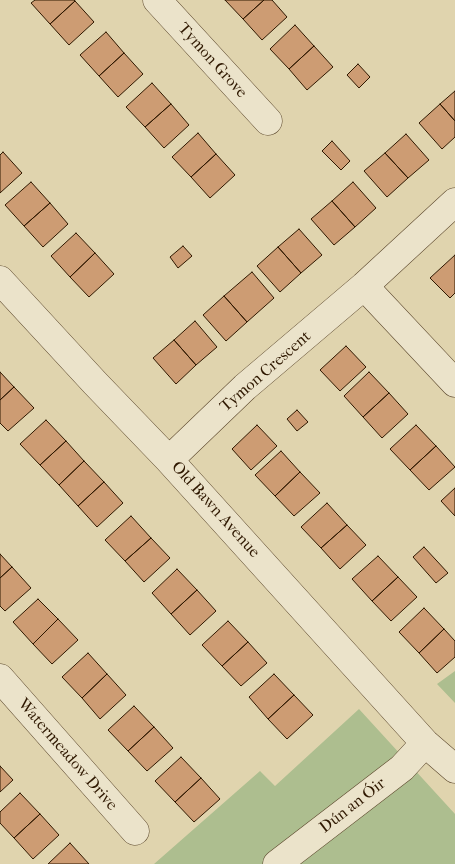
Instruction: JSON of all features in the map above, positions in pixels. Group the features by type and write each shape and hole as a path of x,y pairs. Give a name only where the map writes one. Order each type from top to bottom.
{"street":[{"name":"Tymon Grove","path":"157,0 268,121"},
{"name":"Tymon Crescent","path":"169,460 245,388 364,286 455,202"},
{"name":"Old Bawn Avenue","path":"0,280 169,460 425,743 455,769"},
{"path":"364,286 455,383"},
{"name":"Watermeadow Drive","path":"0,678 135,831"},
{"name":"Dún an Óir","path":"277,864 402,768 425,743"}],"green space":[{"path":"455,671 455,703 437,684"},
{"path":"359,709 455,814 455,864 154,864 260,771 275,786"}],"building":[{"path":"35,0 75,1 50,24 31,3"},
{"path":"225,0 264,0 243,19"},
{"path":"264,0 272,0 287,17 262,40 243,19"},
{"path":"75,1 94,22 69,45 50,24"},
{"path":"295,25 314,46 289,69 270,49"},
{"path":"106,32 124,53 99,76 80,55"},
{"path":"314,46 333,67 307,90 289,69"},
{"path":"124,53 143,74 118,97 99,76"},
{"path":"358,64 370,77 359,88 347,75"},
{"path":"152,83 171,104 145,127 126,107"},
{"path":"455,91 455,121 440,104"},
{"path":"171,104 189,125 164,148 145,127"},
{"path":"440,104 455,121 455,137 442,149 419,123"},
{"path":"198,133 216,154 191,177 172,157"},
{"path":"406,134 429,160 408,178 385,153"},
{"path":"332,141 350,161 341,170 322,151"},
{"path":"3,152 22,173 0,193 0,155"},
{"path":"385,153 408,178 387,197 364,171"},
{"path":"216,154 235,175 210,198 191,177"},
{"path":"31,182 50,203 24,226 5,205"},
{"path":"353,182 376,208 355,227 332,201"},
{"path":"332,201 355,227 334,245 311,219"},
{"path":"50,203 68,224 43,247 24,226"},
{"path":"299,229 322,255 301,273 278,247"},
{"path":"76,233 95,253 70,277 51,256"},
{"path":"183,246 192,256 178,268 170,257"},
{"path":"278,247 301,273 280,292 257,266"},
{"path":"95,253 114,274 89,297 70,277"},
{"path":"455,255 455,293 450,298 430,278"},
{"path":"252,272 274,298 247,322 224,296"},
{"path":"224,296 247,322 226,341 203,315"},
{"path":"195,321 217,347 196,365 174,340"},
{"path":"174,340 196,365 176,384 153,358"},
{"path":"346,346 366,367 340,391 320,370"},
{"path":"0,372 14,387 0,400"},
{"path":"369,372 389,393 363,417 344,396"},
{"path":"14,387 34,408 8,431 0,423 0,400"},
{"path":"389,393 408,414 382,438 363,417"},
{"path":"297,410 308,422 297,431 287,419"},
{"path":"46,420 66,441 40,465 20,444"},
{"path":"257,425 277,446 251,470 232,449"},
{"path":"416,425 436,446 410,470 390,449"},
{"path":"66,441 84,461 59,485 40,465"},
{"path":"436,446 455,467 429,490 410,470"},
{"path":"281,451 300,472 275,496 255,475"},
{"path":"84,461 104,482 78,506 59,485"},
{"path":"300,472 320,493 294,516 275,496"},
{"path":"104,482 123,503 97,527 78,506"},
{"path":"455,488 455,516 441,501"},
{"path":"327,503 347,525 321,548 301,527"},
{"path":"131,516 151,538 125,561 105,540"},
{"path":"347,525 366,545 340,569 321,548"},
{"path":"151,538 170,558 144,582 125,561"},
{"path":"424,547 448,573 436,583 413,557"},
{"path":"0,554 12,567 0,578"},
{"path":"378,556 398,577 372,601 352,579"},
{"path":"12,567 31,588 5,611 0,606 0,578"},
{"path":"177,569 197,590 171,614 152,593"},
{"path":"398,577 417,597 391,621 372,601"},
{"path":"197,590 216,611 190,635 171,614"},
{"path":"38,599 58,619 33,644 13,622"},
{"path":"424,608 444,629 419,653 399,632"},
{"path":"58,619 78,640 52,664 33,644"},
{"path":"228,621 248,642 222,666 202,645"},
{"path":"444,629 455,641 455,657 437,673 419,653"},
{"path":"248,642 267,663 241,686 222,666"},
{"path":"88,653 107,674 82,698 62,677"},
{"path":"107,674 126,695 100,719 82,698"},
{"path":"274,674 294,695 268,719 249,697"},
{"path":"294,695 313,715 287,739 268,719"},
{"path":"134,706 154,727 128,751 108,730"},
{"path":"154,727 173,748 147,771 128,751"},
{"path":"181,757 201,778 175,802 155,781"},
{"path":"0,766 13,780 0,792"},
{"path":"201,778 220,799 194,822 175,802"},
{"path":"20,793 40,814 14,838 0,823 0,812"},
{"path":"40,814 59,835 33,859 14,838"},
{"path":"70,843 89,864 48,864"}]}
